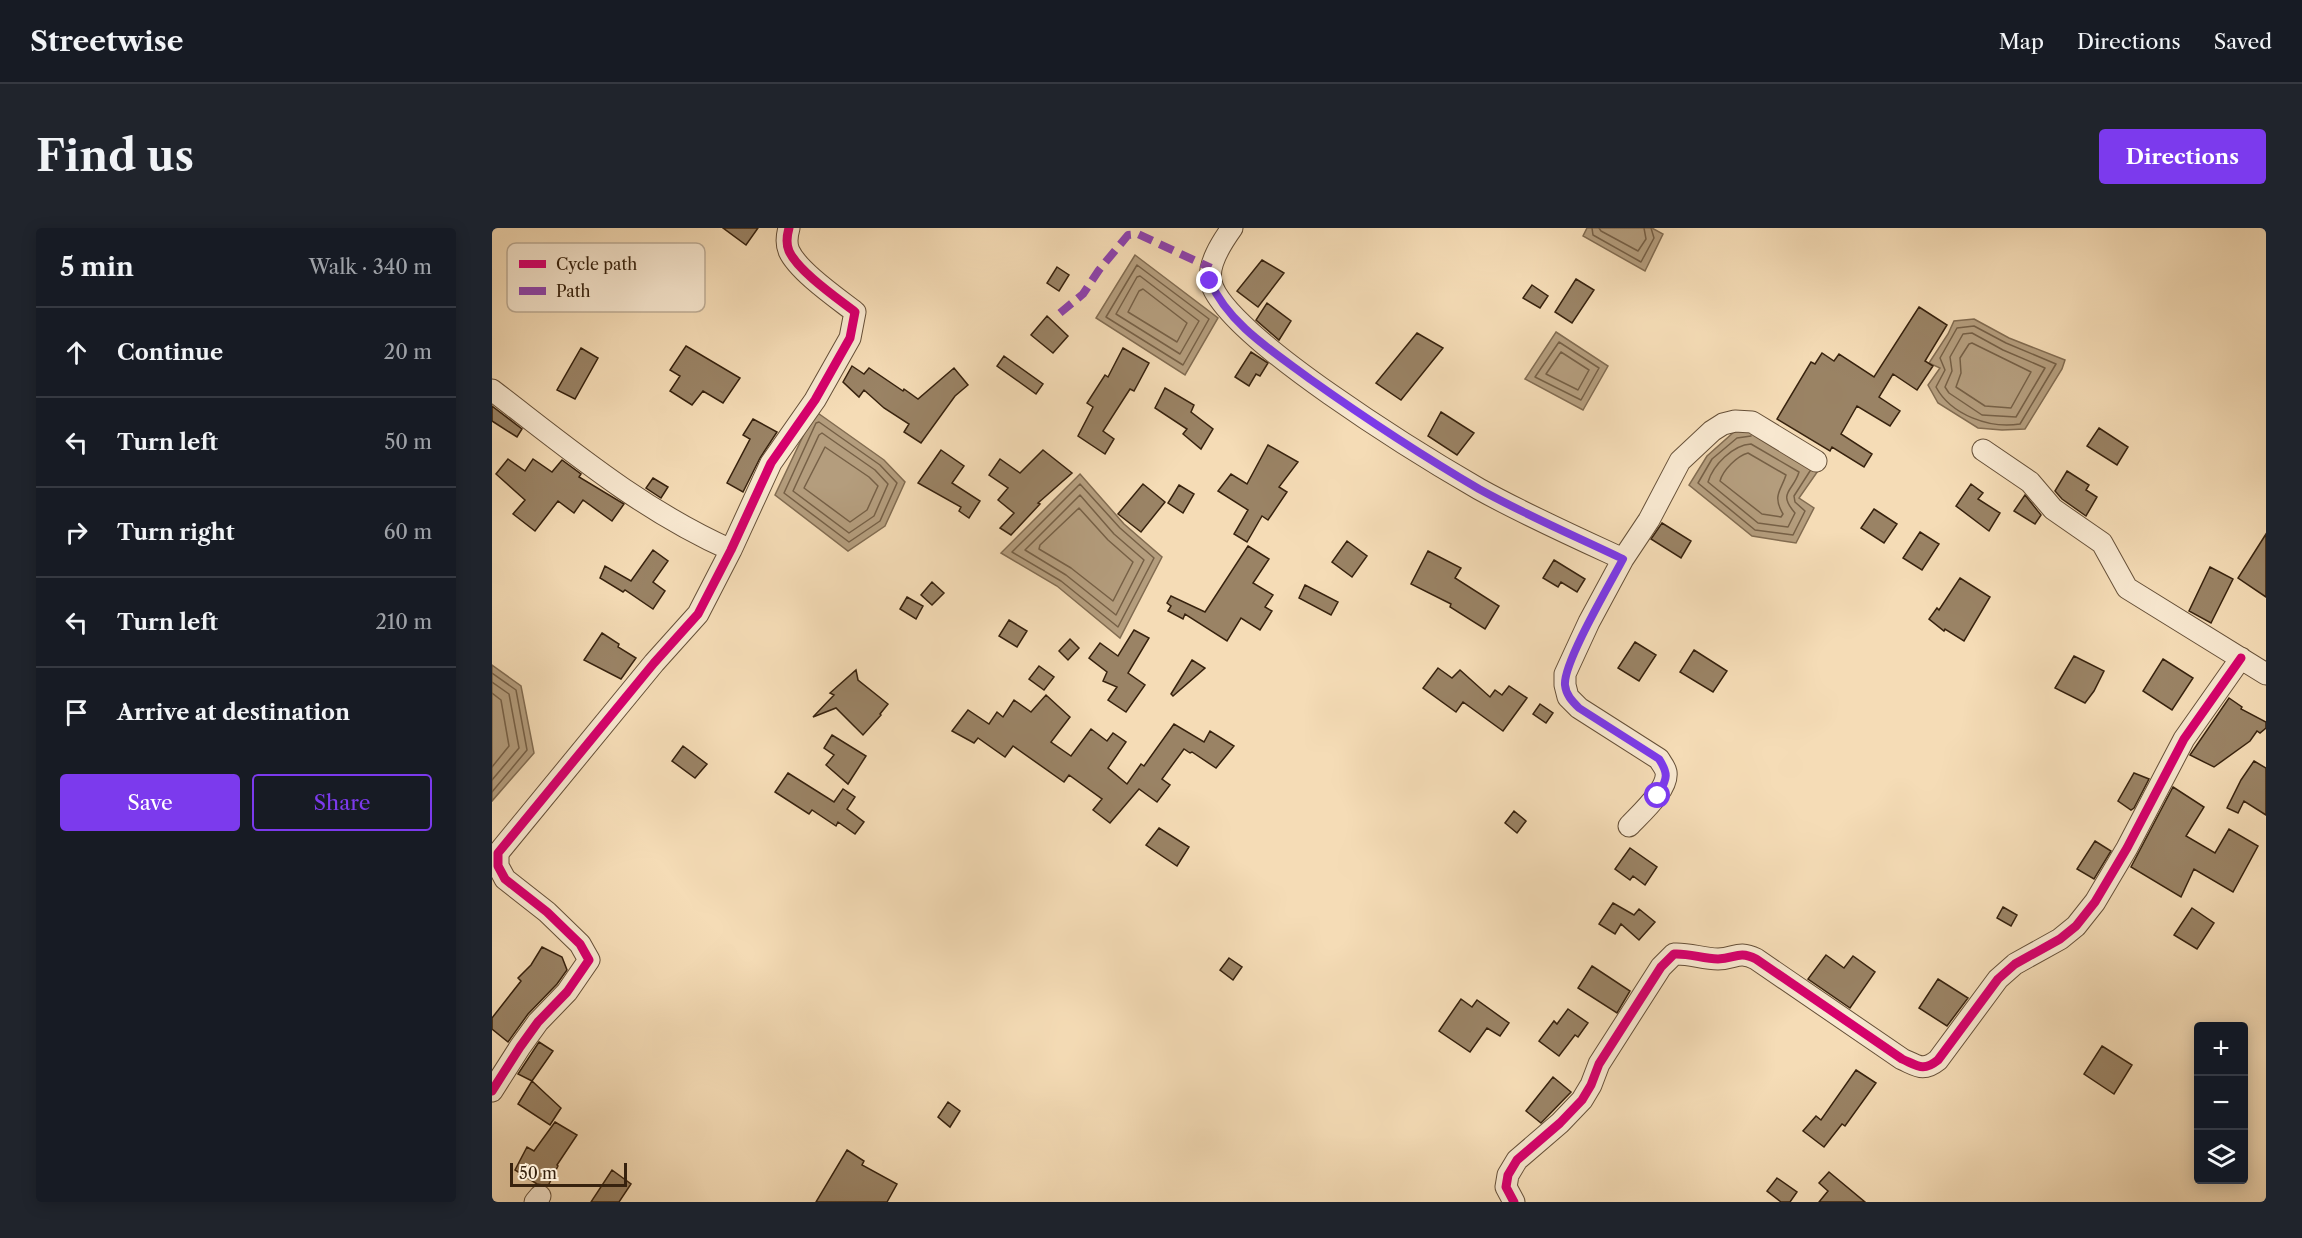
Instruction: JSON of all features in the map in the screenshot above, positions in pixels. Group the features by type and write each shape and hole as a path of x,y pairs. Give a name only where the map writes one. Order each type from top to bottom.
{"street":[{"path":"492,1091 538,1022 567,992 589,960 580,944 505,879 498,866 498,853 654,663 698,614 731,550 771,463 815,400 849,338 855,312 827,291 789,252 787,243 789,228"},
{"path":"1232,228 1211,268 1210,281 1218,299 1261,343 1357,412 1479,489 1542,522 1623,559"},
{"path":"492,390 612,483 661,515 731,550"},
{"path":"1629,826 1658,796 1666,770 1659,759 1579,708 1568,697 1565,685 1566,674 1580,643 1623,559 1649,520 1680,460 1723,424 1735,421 1752,422 1816,461"},
{"path":"1983,450 2030,482 2053,509 2102,543 2107,548 2127,588 2266,674"},
{"path":"1512,1198 1506,1187 1508,1175 1517,1160 1560,1123 1582,1100 1599,1064 1661,967 1674,954 1685,953 1718,959 1746,954 1756,958 1902,1059 1920,1067 1929,1066 1938,1059 1998,979 2015,964 2060,939 2076,926 2096,902 2184,739 2241,658"}],"water":[{"path":"1587,228 1652,228 1663,234 1645,271 1583,236"},
{"path":"1135,255 1218,318 1185,375 1096,318"},
{"path":"1974,319 2009,338 2065,360 2062,369 2025,429 1978,428 1938,403 1928,385 1940,368 1929,363 1954,321"},
{"path":"1556,332 1608,366 1583,410 1525,379"},
{"path":"815,411 884,460 905,482 885,526 848,551 775,495"},
{"path":"1753,429 1820,468 1799,498 1814,508 1796,543 1752,536 1689,485 1707,456 1734,432"},
{"path":"1080,474 1124,524 1162,557 1120,638 1057,586 1001,553"},
{"path":"492,665 521,686 534,753 492,801"}],"building":[{"path":"723,228 758,228 746,245"},
{"path":"1262,260 1284,273 1258,307 1237,291"},
{"path":"1057,267 1069,275 1059,291 1047,283"},
{"path":"1576,279 1594,290 1572,323 1555,312"},
{"path":"1532,285 1548,296 1540,308 1523,298"},
{"path":"1267,303 1291,321 1279,340 1256,320"},
{"path":"1919,307 1947,325 1925,361 1933,366 1917,390 1893,374 1879,397 1900,411 1890,426 1857,406 1841,434 1872,454 1864,467 1832,447 1830,451 1777,419 1811,362 1815,364 1822,353 1834,361 1839,354 1874,377"},
{"path":"1047,316 1068,336 1053,353 1031,335"},
{"path":"1417,333 1443,348 1401,400 1376,383"},
{"path":"686,346 740,378 723,403 703,391 692,405 670,391 680,376 670,370"},
{"path":"581,348 598,358 575,399 557,390"},
{"path":"1123,348 1149,363 1134,391 1130,389 1103,431 1114,439 1105,454 1078,436 1093,407 1087,403 1105,375 1108,377"},
{"path":"1251,352 1268,363 1260,376 1256,374 1249,386 1235,377"},
{"path":"1004,356 1043,384 1036,394 997,366"},
{"path":"852,366 864,374 869,368 918,399 954,368 968,385 955,396 921,443 904,432 909,424 884,408 864,390 859,397 843,382"},
{"path":"1165,388 1194,405 1191,412 1213,429 1201,449 1183,434 1187,429 1155,408"},
{"path":"492,406 522,429 517,437 492,421"},
{"path":"1441,412 1474,433 1457,455 1428,436"},
{"path":"753,419 777,432 760,458 743,492 727,483 750,439 743,435"},
{"path":"2099,428 2128,447 2117,465 2087,446"},
{"path":"1268,445 1298,462 1279,487 1287,492 1268,520 1262,516 1247,542 1234,534 1248,510 1218,491 1231,474 1247,484"},
{"path":"941,450 964,466 952,483 980,501 969,518 959,511 961,507 918,483"},
{"path":"1043,450 1072,473 1038,503 1040,504 1011,535 1000,528 1014,513 998,500 1008,488 989,475 1000,459 1020,473"},
{"path":"508,459 525,471 533,459 552,472 562,460 581,474 579,477 624,504 612,521 583,500 574,513 558,501 535,531 513,514 525,500 496,474"},
{"path":"2067,471 2089,485 2086,490 2097,497 2086,516 2062,499 2055,491"},
{"path":"653,478 668,487 661,498 646,488"},
{"path":"1143,484 1165,502 1141,532 1118,514"},
{"path":"1971,484 1983,493 1978,499 2000,513 1989,531 1956,506"},
{"path":"1179,485 1194,494 1183,513 1168,503"},
{"path":"2025,495 2041,515 2035,524 2014,511"},
{"path":"1874,509 1897,524 1884,543 1861,528"},
{"path":"1662,523 1691,541 1681,558 1651,539"},
{"path":"1920,532 1939,544 1922,570 1903,558"},
{"path":"2266,534 2266,597 2238,578"},
{"path":"1347,541 1367,556 1352,577 1332,562"},
{"path":"1248,546 1269,559 1253,583 1273,595 1265,607 1272,611 1260,630 1241,618 1227,641 1185,614 1183,619 1168,611 1171,606 1167,603 1171,596 1205,612"},
{"path":"653,550 668,561 653,582 665,591 653,609 625,590 623,592 600,578 605,566 631,581"},
{"path":"1428,551 1461,568 1455,578 1499,606 1485,629 1450,607 1451,604 1411,584"},
{"path":"1554,560 1585,579 1577,592 1561,582 1558,587 1543,578"},
{"path":"2210,567 2233,579 2211,623 2189,611"},
{"path":"1960,578 1990,597 1964,641 1945,629 1944,631 1929,619 1937,608 1939,610"},
{"path":"932,582 944,593 932,605 921,595"},
{"path":"1305,585 1338,602 1331,615 1299,598"},
{"path":"907,597 923,606 916,619 900,609"},
{"path":"1009,620 1027,631 1017,647 999,636"},
{"path":"1134,630 1149,638 1128,673 1145,685 1126,712 1108,700 1117,687 1103,681 1107,672 1089,658 1100,643 1118,656"},
{"path":"602,633 619,644 618,647 636,658 621,679 584,660"},
{"path":"1070,639 1079,648 1068,660 1059,651"},
{"path":"1635,642 1656,655 1639,681 1618,668"},
{"path":"1694,650 1727,671 1713,692 1680,672"},
{"path":"2074,656 2104,671 2085,703 2055,688"},
{"path":"2163,659 2193,678 2172,710 2143,691"},
{"path":"1192,660 1205,668 1173,696 1171,694"},
{"path":"1039,666 1054,677 1044,690 1029,679"},
{"path":"1438,668 1452,678 1460,670 1490,697 1495,690 1502,695 1509,686 1527,698 1503,731 1463,702 1456,712 1423,688"},
{"path":"856,670 858,680 888,704 863,735 836,708 813,717 834,695 830,693"},
{"path":"1046,695 1070,717 1051,742 1071,756 1091,729 1107,741 1113,733 1126,742 1108,768 1127,784 1141,764 1144,766 1174,724 1204,742 1210,731 1234,746 1216,768 1184,749 1162,779 1170,785 1157,802 1139,789 1110,823 1093,810 1102,799 1069,775 1064,782 1013,746 1005,757 978,738 974,743 952,731 968,710 989,724 997,712 1003,717 1014,700 1031,712"},
{"path":"2229,698 2242,707 2241,709 2266,722 2266,728 2260,733 2257,731 2250,741 2214,767 2190,755"},
{"path":"1540,704 1553,713 1546,723 1533,714"},
{"path":"832,735 866,756 848,784 826,765 834,755 824,748"},
{"path":"683,746 707,764 695,778 672,761"},
{"path":"2254,761 2266,768 2266,815 2244,801 2238,813 2227,808 2241,780"},
{"path":"788,773 834,802 843,789 855,797 847,809 864,822 855,834 838,822 836,826 812,810 809,814 775,792"},
{"path":"2134,773 2149,779 2131,810 2118,801"},
{"path":"2173,787 2204,807 2186,836 2215,853 2229,829 2258,846 2233,892 2194,869 2181,897 2131,867"},
{"path":"1514,811 1526,821 1517,833 1505,823"},
{"path":"1159,828 1189,847 1177,866 1146,845"},
{"path":"2095,841 2111,851 2094,879 2077,869"},
{"path":"1630,848 1657,867 1645,885 1633,876 1630,880 1615,869"},
{"path":"1613,903 1634,915 1639,909 1655,922 1639,940 1621,924 1615,934 1599,924"},
{"path":"2003,907 2017,915 2011,926 1997,918"},
{"path":"2192,908 2214,923 2197,949 2174,935"},
{"path":"542,947 562,957 567,970 557,984 528,1014 508,1042 492,1029 492,1018 521,981 518,978 531,965"},
{"path":"1826,955 1844,968 1853,956 1875,972 1850,1008 1808,979"},
{"path":"1229,958 1242,967 1233,980 1220,970"},
{"path":"1592,966 1630,991 1617,1013 1578,988"},
{"path":"1938,979 1968,998 1947,1026 1919,1008"},
{"path":"1461,999 1472,1007 1477,1000 1509,1023 1500,1036 1487,1028 1470,1052 1439,1031"},
{"path":"1568,1009 1588,1023 1578,1037 1575,1035 1559,1056 1539,1041 1554,1021 1557,1024"},
{"path":"539,1042 553,1051 532,1081 518,1074"},
{"path":"2102,1046 2132,1065 2114,1094 2084,1074"},
{"path":"1856,1070 1876,1083 1845,1126 1842,1124 1824,1147 1803,1131 1816,1116 1821,1120"},
{"path":"1553,1077 1571,1092 1541,1123 1526,1111"},
{"path":"532,1081 561,1108 550,1125 518,1104"},
{"path":"948,1102 960,1111 950,1127 938,1117"},
{"path":"555,1122 577,1135 557,1165 548,1186 537,1184 515,1170 527,1147 534,1151"},
{"path":"847,1150 864,1161 862,1165 897,1184 887,1202 816,1202"},
{"path":"612,1170 631,1184 619,1202 591,1202"},
{"path":"1829,1172 1865,1202 1819,1202 1828,1191 1819,1183"},
{"path":"1777,1178 1797,1192 1790,1202 1781,1202 1767,1191"}],"marked path":[{"path":"1060,313 1083,294 1099,270 1128,235 1138,234 1211,268"}],"cycle path":[{"path":"492,1091 538,1022 567,992 589,960 580,944 547,912 505,879 498,866 498,853 654,663 698,614 731,550 771,463 815,400 850,338 855,312 819,284 794,259 787,245 789,228"},
{"path":"1514,1202 1506,1187 1508,1175 1517,1160 1560,1123 1582,1100 1599,1064 1661,967 1674,954 1718,959 1741,955 1750,956 1902,1059 1916,1066 1924,1067 1933,1064 1998,979 2015,964 2060,939 2076,926 2095,902 2127,848 2184,739 2241,658"}],"route":[{"path":"1210,281 1218,299 1261,343 1357,412 1479,489 1542,522 1623,559 1589,622 1566,674 1565,685 1568,697 1579,708 1659,759 1666,770 1666,776 1658,796"}]}
